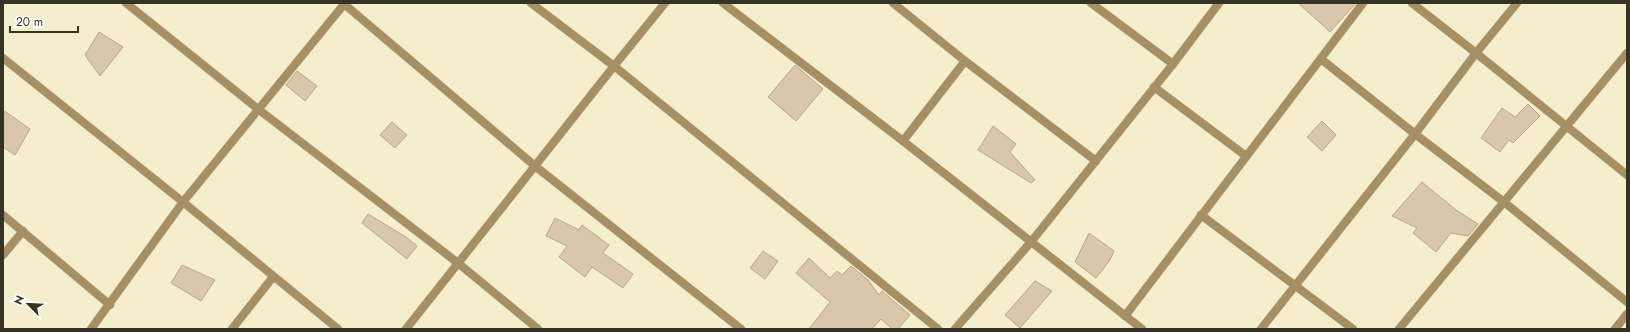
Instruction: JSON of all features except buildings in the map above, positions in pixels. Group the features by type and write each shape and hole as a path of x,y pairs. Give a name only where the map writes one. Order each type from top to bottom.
{"street":[{"path":"126,3 258,109 458,264 538,329"},
{"path":"91,329 110,305 183,202 344,3 535,166 741,329"},
{"path":"531,3 614,66 938,329"},
{"path":"406,329 665,3"},
{"path":"723,3 903,141 1142,329"},
{"path":"893,3 965,61 1096,161"},
{"path":"1091,3 1173,64"},
{"path":"955,329 1031,242 1173,64 1219,3"},
{"path":"1125,316 1363,3"},
{"path":"1412,3 1627,175"},
{"path":"1261,329 1415,134 1476,53 1517,3"},
{"path":"1399,329 1627,53"},
{"path":"3,58 183,202 338,329"},
{"path":"1321,59 1415,134 1504,202 1627,302"},
{"path":"903,141 965,61"},
{"path":"1154,87 1246,156"},
{"path":"3,215 110,305"},
{"path":"1201,215 1353,329"},
{"path":"3,255 23,231"},
{"path":"232,329 273,277"},
{"path":"1616,329 1627,314"}]}
